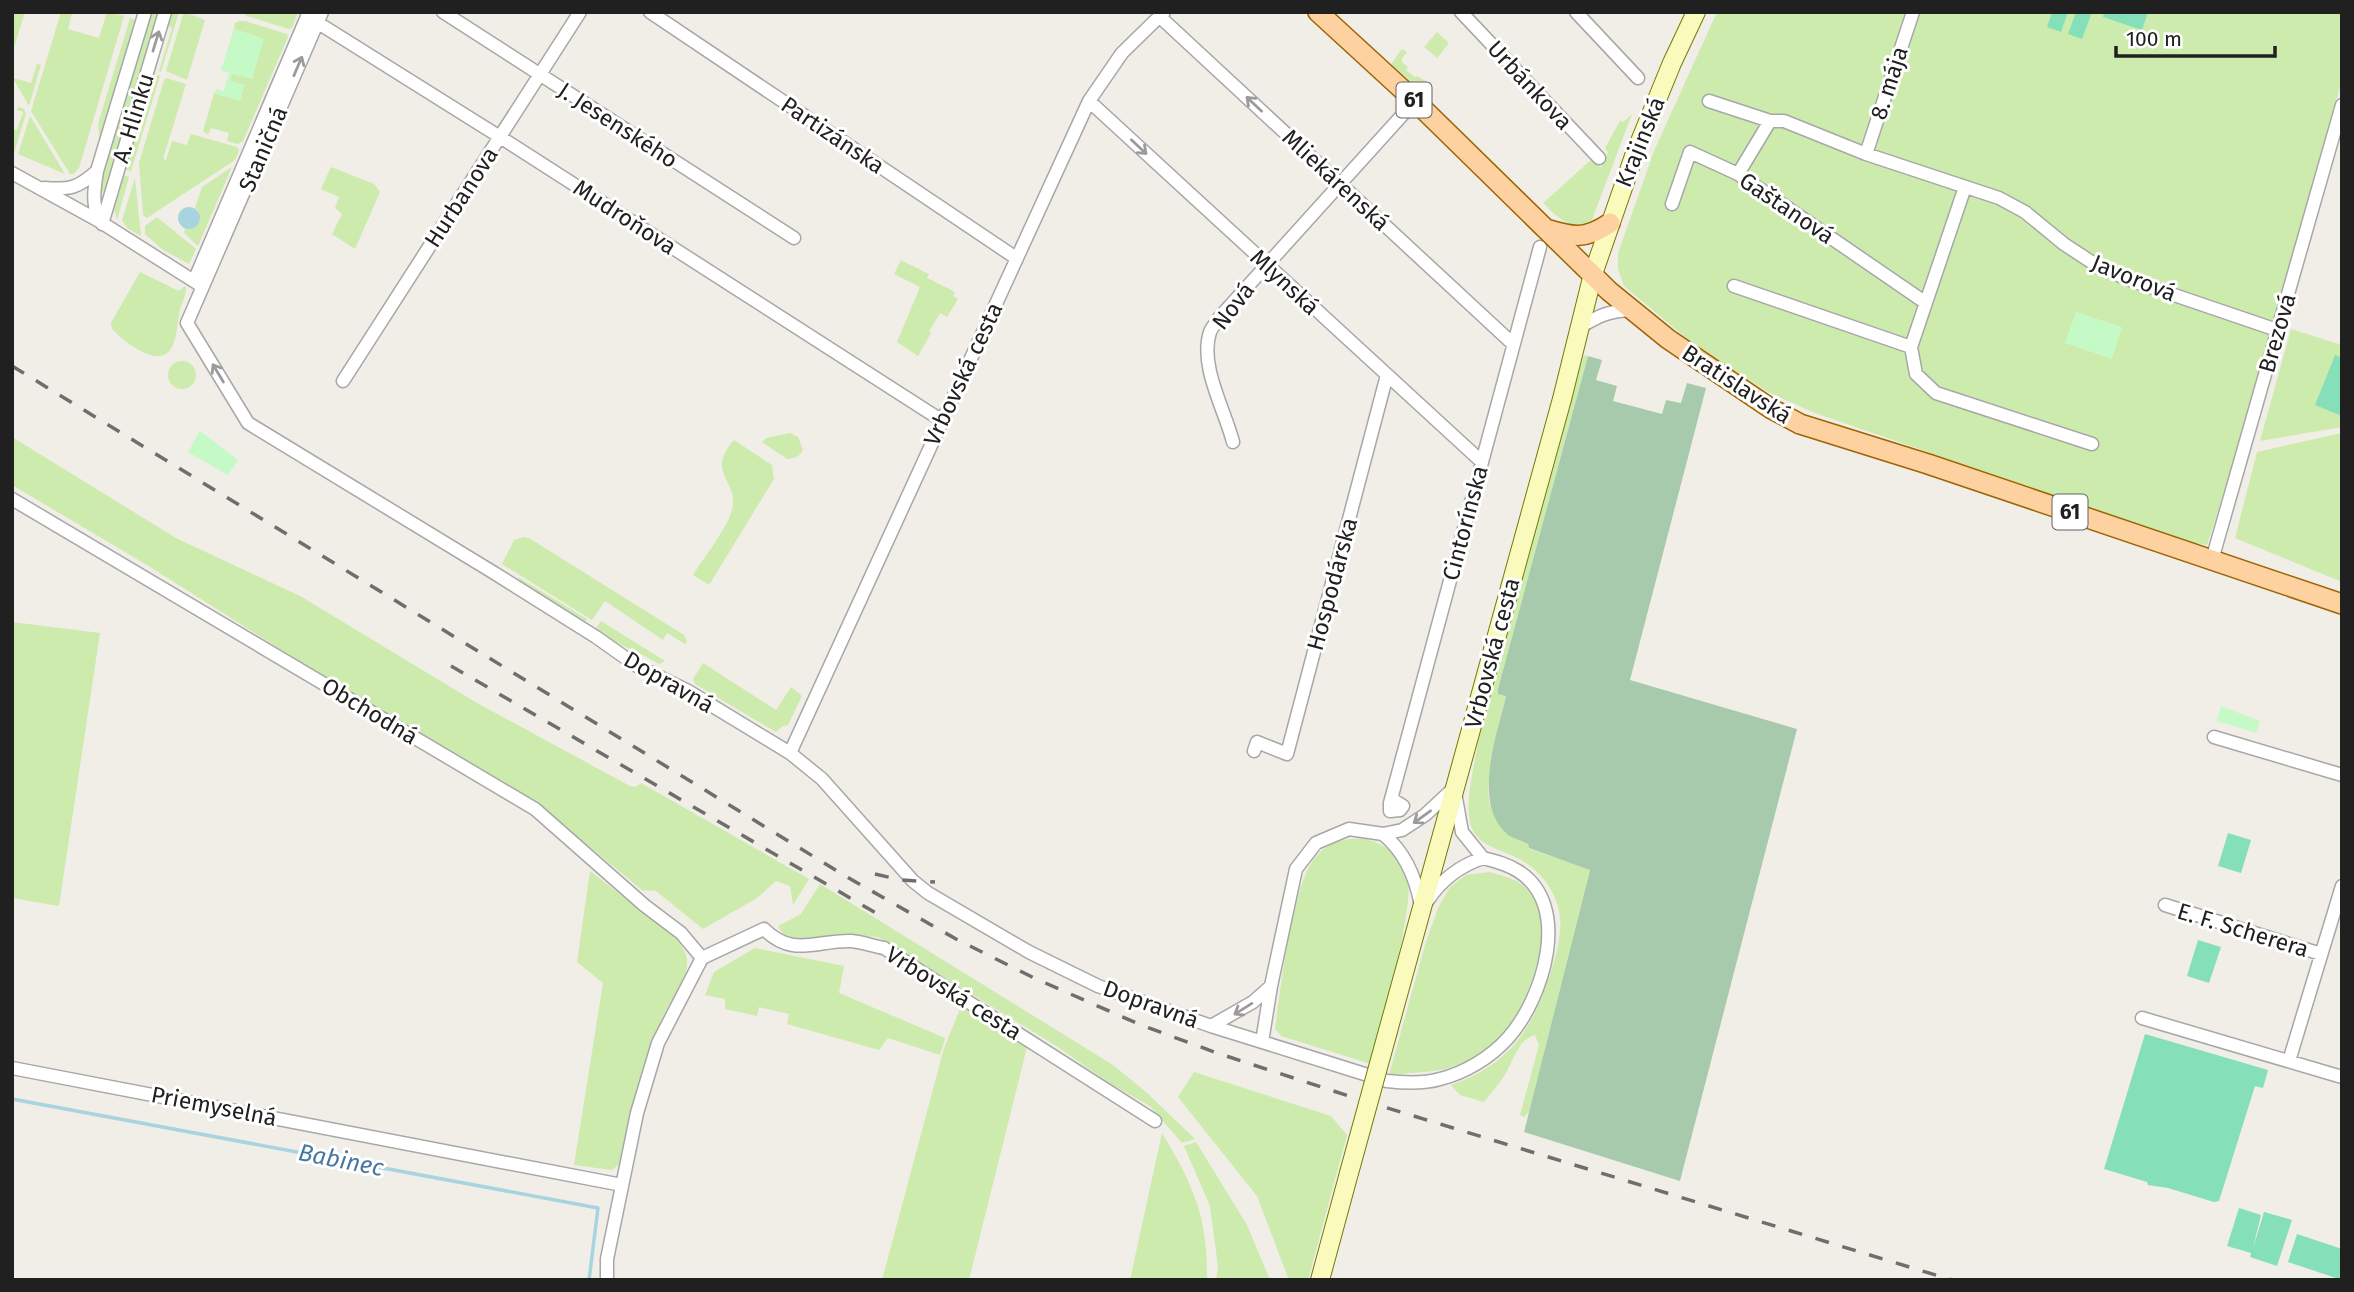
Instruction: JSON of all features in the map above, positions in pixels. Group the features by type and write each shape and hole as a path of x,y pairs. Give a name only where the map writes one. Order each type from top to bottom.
{"main road":[{"name":"Bratislavská","path":"1318,12 1415,102 1542,238 1592,274 1668,339 1757,401 1800,425 1928,464 2342,604"},
{"name":"Krajinská","path":"1592,274 1648,120 1696,12"},
{"path":"1542,238 1575,237 1596,232 1610,223"},
{"name":"Vrbovská cesta","path":"1320,1280 1580,327 1592,274"}],"street":[{"name":"A. Hlinku","path":"100,223 92,195 97,171 145,12"},
{"name":"A. Hlinku","path":"100,223 165,12"},
{"name":"J. Jesenského","path":"443,12 794,238"},
{"name":"Hurbanova","path":"342,382 580,12"},
{"name":"Partizánska","path":"650,12 1016,258"},
{"name":"Urbánkova","path":"1461,12 1599,158"},
{"path":"1576,12 1638,78"},
{"name":"8. mája","path":"1866,154 1913,12"},
{"name":"Vrbovská cesta","path":"790,753 1089,101 1122,53 1162,14"},
{"name":"Mliekárenská","path":"1162,14 1513,344"},
{"name":"Mudroňova","path":"314,16 941,420"},
{"name":"Staničná","path":"199,284 314,16"},
{"name":"Mlynská","path":"1089,101 1482,462"},
{"name":"Javorová","path":"1709,101 1770,121 1784,121 1866,154 1999,198 2025,212 2064,244 2099,267 2277,330"},
{"name":"Nová","path":"1233,442 1209,362 1210,332 1219,318 1415,102"},
{"name":"Brezová","path":"2212,560 2342,105"},
{"path":"1738,174 1770,121"},
{"name":"Gaštanová","path":"1672,204 1690,152 1738,174 1926,303"},
{"name":"A. Hlinku","path":"41,188 65,190 82,185 97,171"},
{"name":"A. Hlinku","path":"12,173 199,284"},
{"path":"1965,187 1911,347 1916,374 1936,393 2092,444"},
{"name":"Cintorínska","path":"1392,799 1542,238"},
{"name":"Dopravná","path":"199,284 187,323 248,423 491,571 637,666 688,691 790,753 822,779 913,881 928,893 1029,952 1098,985 1211,1026 1363,1074 1408,1083 1442,1079 1468,1068 1495,1051 1520,1021 1533,997 1544,964 1549,927 1542,896 1526,877 1508,866 1483,858"},
{"path":"1734,286 1911,347"},
{"path":"1580,327 1610,311 1632,310"},
{"name":"Hospodárska","path":"1254,751 1257,742 1287,754 1387,376"},
{"name":"Obchodná","path":"12,499 535,809 644,905 681,933 702,958"},
{"path":"2214,737 2342,775"},
{"path":"1262,1042 1270,986 1296,869 1316,843 1349,829 1383,834 1406,828 1432,810 1454,788"},
{"path":"1422,909 1437,887 1449,876 1462,866 1483,858 1462,832 1454,788"},
{"path":"1383,834 1396,845 1409,865 1422,909"},
{"name":"E. F. Scherera","path":"2289,1061 2342,886"},
{"name":"E. F. Scherera","path":"2165,905 2321,954"},
{"name":"Vrbovská cesta","path":"702,958 764,929 774,939 794,947 852,941 884,948 1155,1121"},
{"path":"607,1280 607,1259 644,1083 658,1043 702,958"},
{"name":"Dopravná","path":"1211,1026 1253,1002 1270,986"},
{"path":"2142,1018 2342,1076"},
{"name":"Priemyselná","path":"12,1068 622,1185"}],"green space":[{"path":"12,12 25,12 12,54"},
{"path":"61,12 72,13 68,29 99,38 107,12 124,16 79,168 73,174 70,174 31,111"},
{"path":"150,12 159,12 105,191 100,194 97,188"},
{"path":"171,12 179,12 161,72 159,71 172,28 167,24"},
{"path":"184,12 205,20 187,80 166,71"},
{"path":"242,12 298,12 292,28 289,29"},
{"path":"1717,12 2342,12 2342,79 2277,326 2207,545 2188,542 1815,413 1768,392 1692,343 1624,286 1618,269 1618,253 1654,151"},
{"path":"2052,12 2068,12 2061,32 2047,27"},
{"path":"2076,12 2092,12 2082,39 2068,34"},
{"path":"2104,12 2148,12 2142,30 2103,17"},
{"path":"130,18 136,20 100,142 98,124"},
{"path":"239,21 287,34 288,37 243,141 238,144 227,141 229,133 211,128 208,135 203,131 214,93 240,101 230,81 232,73 264,39 234,29 235,23"},
{"path":"234,29 264,39 252,79 232,74 230,81 245,85 240,101 214,93 216,89 224,91 229,73 221,70"},
{"path":"1437,32 1449,43 1437,58 1424,47"},
{"path":"1402,49 1407,52 1402,58 1402,62 1408,67 1406,70 1427,82 1421,90 1391,64"},
{"path":"37,64 41,65 29,106 13,78 31,83"},
{"path":"157,75 160,76 131,171 124,169 133,138 139,137"},
{"path":"166,78 186,84 163,159 166,160 172,141 187,145 191,134 237,147 239,151 235,160 147,218 143,215 139,163"},
{"path":"18,107 24,109 26,114 14,153 12,129 17,130 23,112 17,110"},
{"path":"1632,114 1592,220 1579,226 1566,222 1543,203 1591,160 1601,167 1608,152 1605,148 1620,121 1623,122"},
{"path":"30,116 65,174 18,154"},
{"path":"232,167 198,246 184,233 185,228 195,227 200,221 195,208 202,187"},
{"path":"331,167 374,184 380,192 355,249 332,234 342,214 335,208 339,197 321,189"},
{"path":"123,175 129,177 117,220 114,208"},
{"path":"135,178 141,236 127,228 122,220"},
{"path":"157,217 196,249 189,264 163,250 145,234 145,226"},
{"path":"901,260 929,274 927,278 955,292 953,296 958,299 947,317 940,313 918,356 897,342 920,287 894,274"},
{"path":"140,272 179,291 185,286 186,288 174,343 166,354 159,356 142,351 112,329 111,323"},
{"path":"2076,312 2122,327 2112,359 2065,343"},
{"path":"2291,329 2342,345 2342,427 2260,441"},
{"path":"1584,355 1588,356 1498,689 1506,695 1492,754 1488,786 1492,809 1508,828 1528,844 1529,849 1590,869 1529,1112 1524,1117 1520,1115 1539,1045 1535,1035 1520,1046 1505,1075 1484,1102 1460,1095 1451,1085 1485,1069 1511,1048 1522,1035 1539,1004 1557,952 1559,911 1552,892 1534,869 1490,846 1476,835 1469,816 1469,795 1490,694 1553,458"},
{"path":"2335,355 2342,358 2342,416 2315,405"},
{"path":"1588,356 1602,360 1596,380 1617,386 1613,401 1662,414 1666,400 1681,403 1687,383 1706,388 1630,680 1797,729 1680,1181 1524,1132 1590,870 1529,848 1528,844 1508,835 1497,822 1491,806 1490,768 1506,696 1498,694 1498,689"},
{"path":"182,361 192,365 196,375 192,385 182,389 172,385 168,375 172,365"},
{"path":"200,431 238,460 228,475 188,452"},
{"path":"790,433 798,437 803,450 795,458 787,459 762,442 766,438"},
{"path":"2342,433 2342,582 2235,538 2257,452"},
{"path":"12,437 176,538 300,596 477,703 630,786 636,787 641,783 809,879 793,905 790,886 776,881 757,898 703,929 656,891 642,890 522,793 12,485"},
{"path":"734,440 772,465 774,479 709,585 693,575 730,517 733,500 722,469 722,461"},
{"path":"529,538 684,635 687,641 685,644 667,633 663,640 605,601 592,620 502,564 514,540"},
{"path":"518,577 587,619 584,623 521,584"},
{"path":"601,621 665,661 659,664 595,630"},
{"path":"12,622 100,633 59,906 12,898"},
{"path":"703,663 776,710 791,687 802,696 788,725 776,732 695,684 693,679"},
{"path":"2221,706 2260,721 2256,733 2217,721"},
{"path":"2228,833 2251,840 2241,873 2218,866"},
{"path":"1363,838 1395,854 1407,873 1409,888 1402,937 1371,1064 1281,1036 1275,1029 1289,936 1301,886 1309,867 1318,854 1333,843"},
{"path":"590,871 675,937 685,951 687,961 683,980 666,1010 643,1066 619,1164 612,1170 574,1165 603,983 577,962"},
{"path":"1489,872 1522,885 1531,893 1539,907 1541,943 1531,982 1523,1000 1502,1034 1464,1063 1446,1069 1389,1075 1438,908 1450,887 1466,875"},
{"path":"820,884 1113,1065 1195,1139 1182,1143 1150,1106 1109,1083 1058,1047 878,937 841,935 800,942 785,937 778,926 801,914"},
{"path":"2198,940 2221,947 2209,983 2187,976"},
{"path":"755,948 844,966 839,993 945,1038 940,1055 888,1038 879,1050 787,1024 789,1014 759,1007 757,1016 725,1009 725,999 705,995 714,972"},
{"path":"963,1002 1028,1043 969,1280 882,1280 944,1048"},
{"path":"2145,1034 2268,1070 2263,1088 2255,1086 2219,1201 2148,1185 2147,1182 2104,1169"},
{"path":"1194,1072 1331,1116 1347,1135 1308,1280 1289,1280 1257,1196 1178,1097"},
{"path":"1162,1133 1191,1186 1197,1203 1205,1238 1207,1280 1130,1280"},
{"path":"1196,1142 1247,1225 1270,1280 1216,1280 1218,1267 1210,1206 1184,1146"},
{"path":"2239,1208 2261,1215 2253,1248 2264,1212 2292,1220 2277,1266 2250,1257 2251,1253 2227,1246"},
{"path":"2297,1234 2342,1249 2342,1280 2288,1262"}],"water":[{"path":"189,207 197,210 200,218 197,226 189,229 181,226 178,218 181,210"}],"waterway":[{"name":"Babinec","path":"12,1099 598,1208 589,1280"}],"railway":[{"path":"12,366 847,877 956,939 1034,978 1141,1025 1217,1053 1358,1099 1952,1280"},
{"path":"451,666 876,913"},
{"path":"875,874 901,880 935,882"}]}
